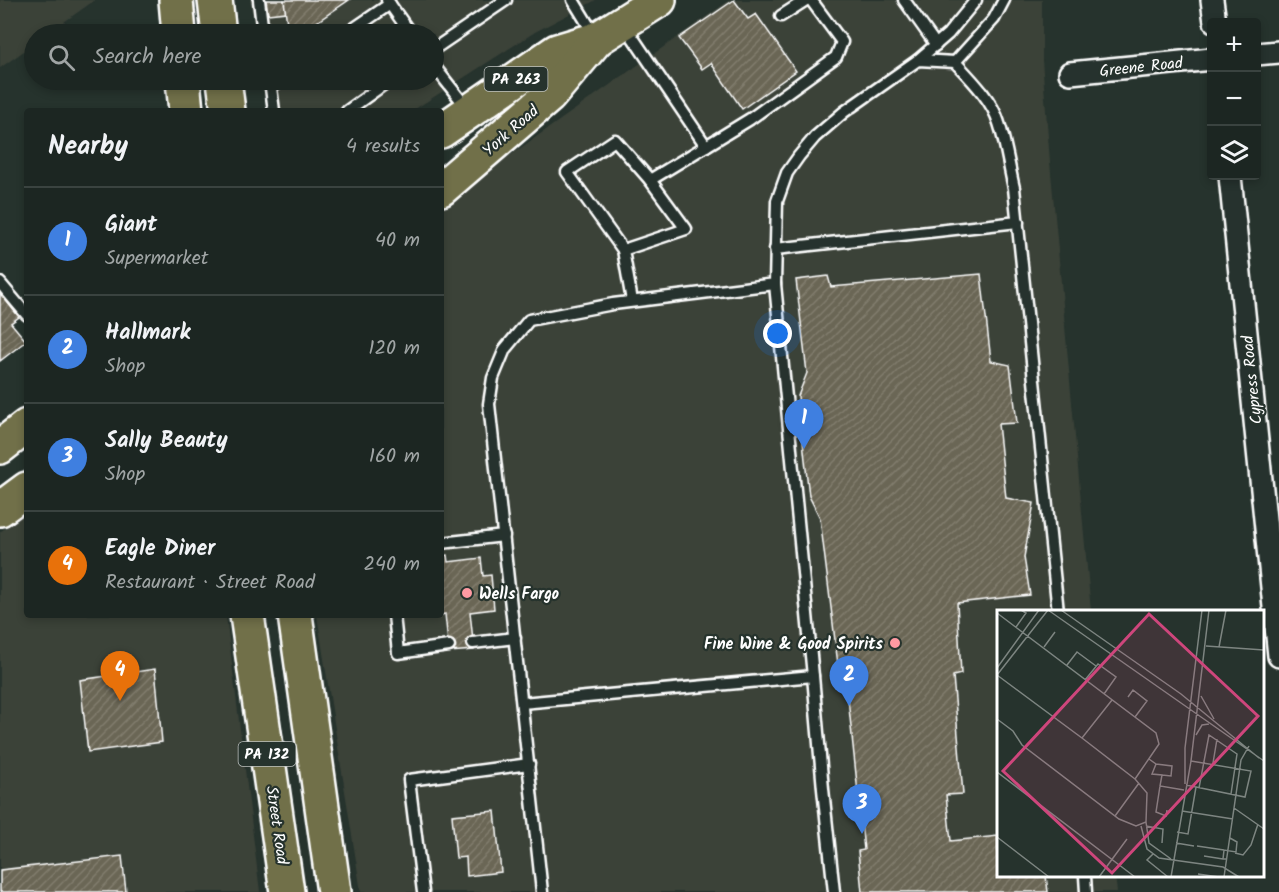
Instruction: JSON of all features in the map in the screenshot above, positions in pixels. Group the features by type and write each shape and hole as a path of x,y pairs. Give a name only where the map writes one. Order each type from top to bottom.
{"main road":[{"path":"176,0 178,24"},
{"path":"215,0 218,24"},
{"name":"York Road","path":"444,129 557,51 610,31 659,0"},
{"name":"York Road","path":"444,186 549,96 610,31"},
{"path":"184,90 186,108"},
{"path":"225,90 228,108"},
{"path":"0,447 24,428"},
{"path":"0,509 24,491"},
{"name":"Street Road","path":"247,618 287,892"},
{"name":"PA 132","path":"295,618 334,892"}],"street":[{"path":"1212,0 1214,18"},
{"path":"1261,54 1279,52"},
{"name":"Greene Road","path":"1070,74 1207,60"},
{"name":"Cypress Road","path":"1230,180 1279,656"}],"lane":[{"path":"259,0 262,24"},
{"path":"444,42 506,0"},
{"path":"573,0 610,31 706,146"},
{"path":"781,16 806,0"},
{"path":"650,180 750,119 836,57 842,42 811,0"},
{"path":"904,0 936,45"},
{"path":"834,892 775,284 777,201 787,173 815,137 844,112 936,45 976,0"},
{"path":"956,62 994,19 1004,0"},
{"path":"359,24 389,2 404,24"},
{"path":"918,60 956,62 978,86 999,121 1014,188 1058,610"},
{"path":"444,79 469,111"},
{"path":"271,90 274,108"},
{"path":"350,108 376,90"},
{"path":"623,250 686,229 650,180 615,140 567,172 623,250 632,301"},
{"path":"775,249 1018,222"},
{"path":"0,283 24,311"},
{"path":"542,892 489,404 492,378 505,349 529,320 632,301 775,284"},
{"path":"444,543 504,536"},
{"path":"394,618 398,653 449,646"},
{"path":"473,643 515,638"},
{"path":"522,703 813,676"},
{"path":"423,892 409,780 529,764"},
{"path":"1085,877 1086,892"}],"shaded area":[{"path":"0,0 95,0 61,24 24,24 24,51 0,68"},
{"path":"250,0 596,0 535,32 417,108 269,108 266,90 444,90 444,24 254,24"},
{"path":"730,0 1042,0 1042,60 1050,162 1091,610 997,610 997,877 1115,877 1117,892 361,892 317,618 444,618 444,202"},
{"path":"24,514 24,618 226,618 260,892 0,892 0,532"}],"building":[{"path":"266,0 284,0 286,12 268,14"},
{"path":"284,0 349,0 314,24 287,24"},
{"path":"734,0 748,19 756,14 796,71 742,109 711,63 702,69 679,38"},
{"path":"981,274 991,361 1010,365 1017,423 998,424 1006,498 1034,503 1024,557 1030,595 957,603 961,674 953,676 963,794 946,795 951,841 997,836 997,877 1046,877 1048,892 862,892 858,851 864,850 847,689 841,689 820,518 809,496 798,396 807,373 796,280 828,276 831,287"},
{"path":"0,293 19,317 11,323 24,339 24,343 0,361"},
{"name":"Wells Fargo","path":"447,555 448,562 481,558 483,576 491,575 494,609 470,612 474,650 449,652 444,614 444,556"},
{"path":"155,669 162,742 88,752 80,680"},
{"path":"495,811 501,872 467,876 466,857 456,858 452,815"},
{"path":"122,856 126,892 0,892 0,870"}],"place":[{"name":"Giant","path":"804,449"},
{"name":"Wells Fargo","path":"467,593"},
{"name":"Fine Wine & Good Spirits","path":"895,643"},
{"name":"Eagle Diner","path":"120,701"},
{"name":"Hallmark","path":"849,706"},
{"name":"Sally Beauty","path":"862,834"}]}
